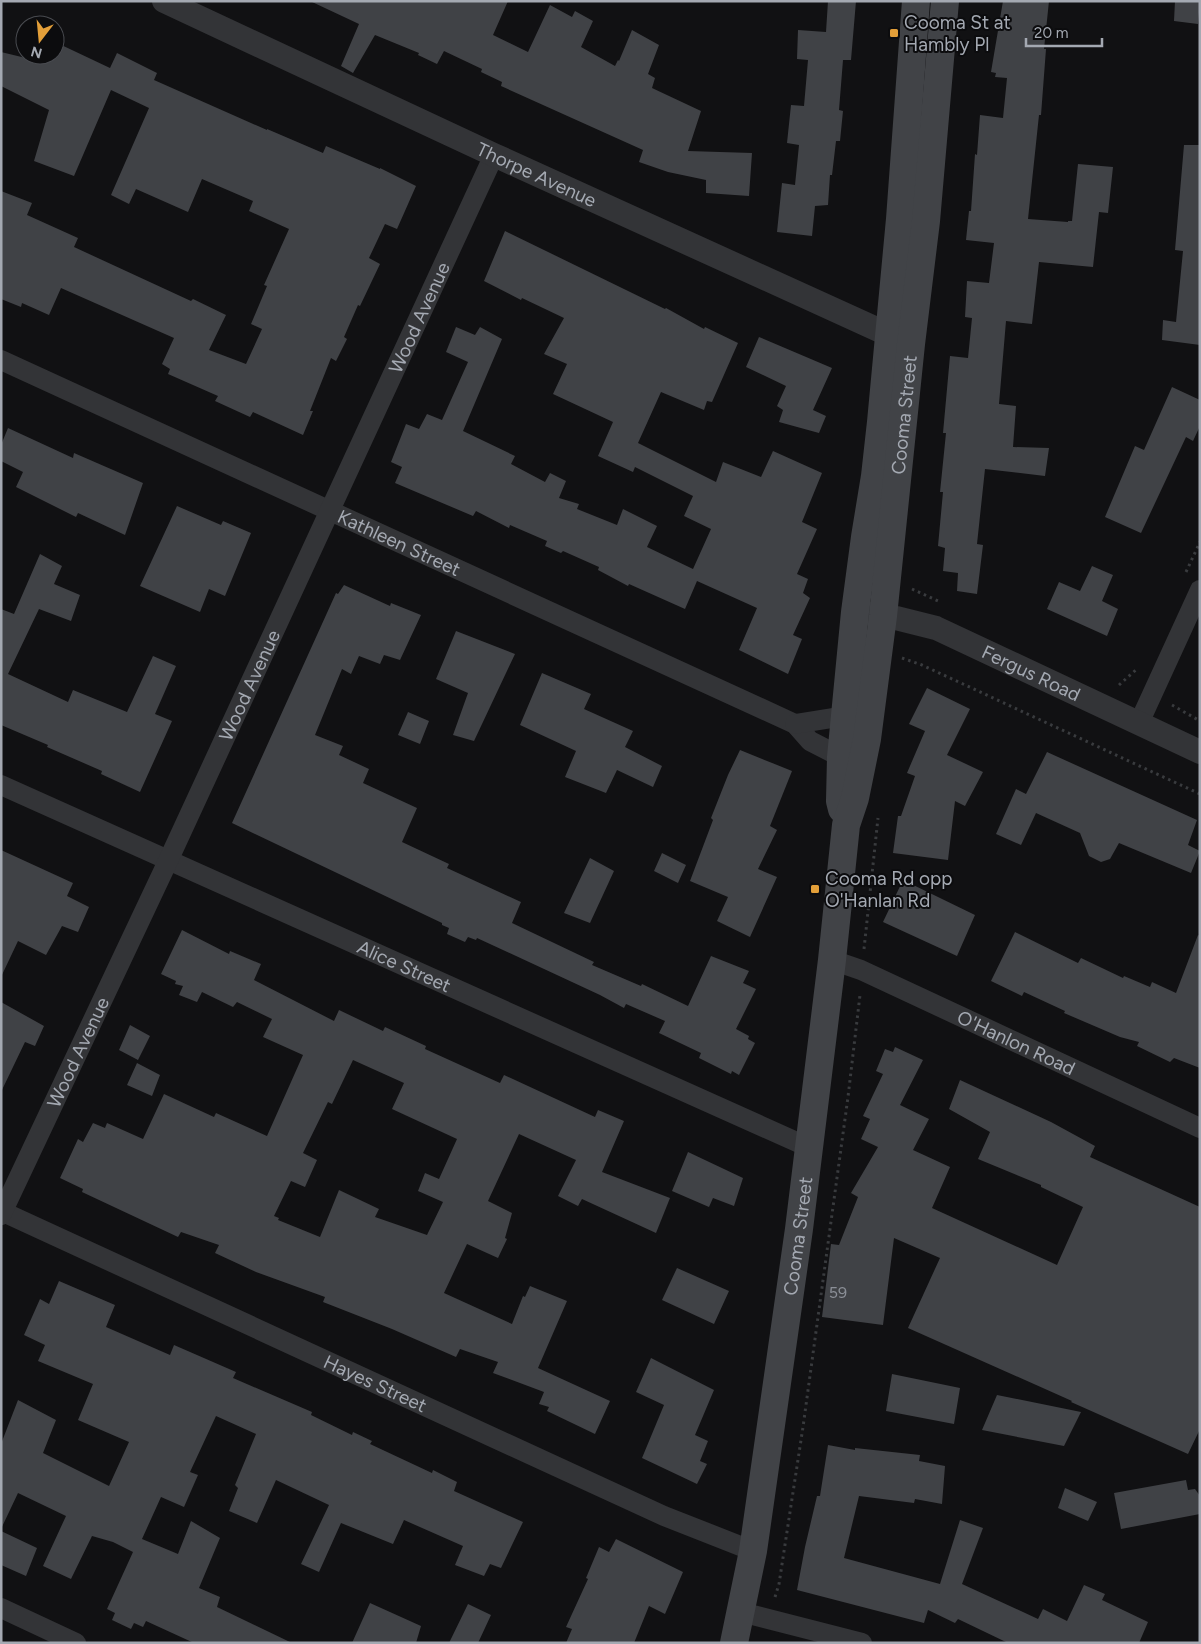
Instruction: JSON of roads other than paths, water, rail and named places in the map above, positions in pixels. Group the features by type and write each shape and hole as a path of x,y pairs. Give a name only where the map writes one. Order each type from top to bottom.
{"main road":[{"name":"Cooma Street","path":"734,1643 753,1551 799,1229 832,960 846,825 855,798 867,739 883,616 900,339 900,219 916,1"},
{"name":"Cooma Street","path":"846,825 840,801 841,757 865,537 900,339 926,221 945,1"}],"street":[{"name":"Thorpe Avenue","path":"164,1 494,155 900,339"},
{"name":"Wood Avenue","path":"2,1212 168,861 494,155"},
{"name":"Kathleen Street","path":"1,360 796,724 810,741 841,757"},
{"path":"1139,723 1200,590"},
{"name":"Fergus Road","path":"856,612 936,628 1200,752"},
{"path":"796,724 845,716"},
{"name":"Alice Street","path":"1,785 808,1147"},
{"name":"O'Hanlon Road","path":"832,960 862,970 1200,1128"},
{"name":"Hayes Street","path":"2,1212 655,1512 753,1551"},
{"path":"1,1608 76,1643"},
{"path":"741,1612 862,1643"}],"place":[{"name":"Cooma St at Hambly Pl","path":"894,33"},
{"name":"Cooma Rd opp O'Hanlan Rd","path":"815,889"}]}
